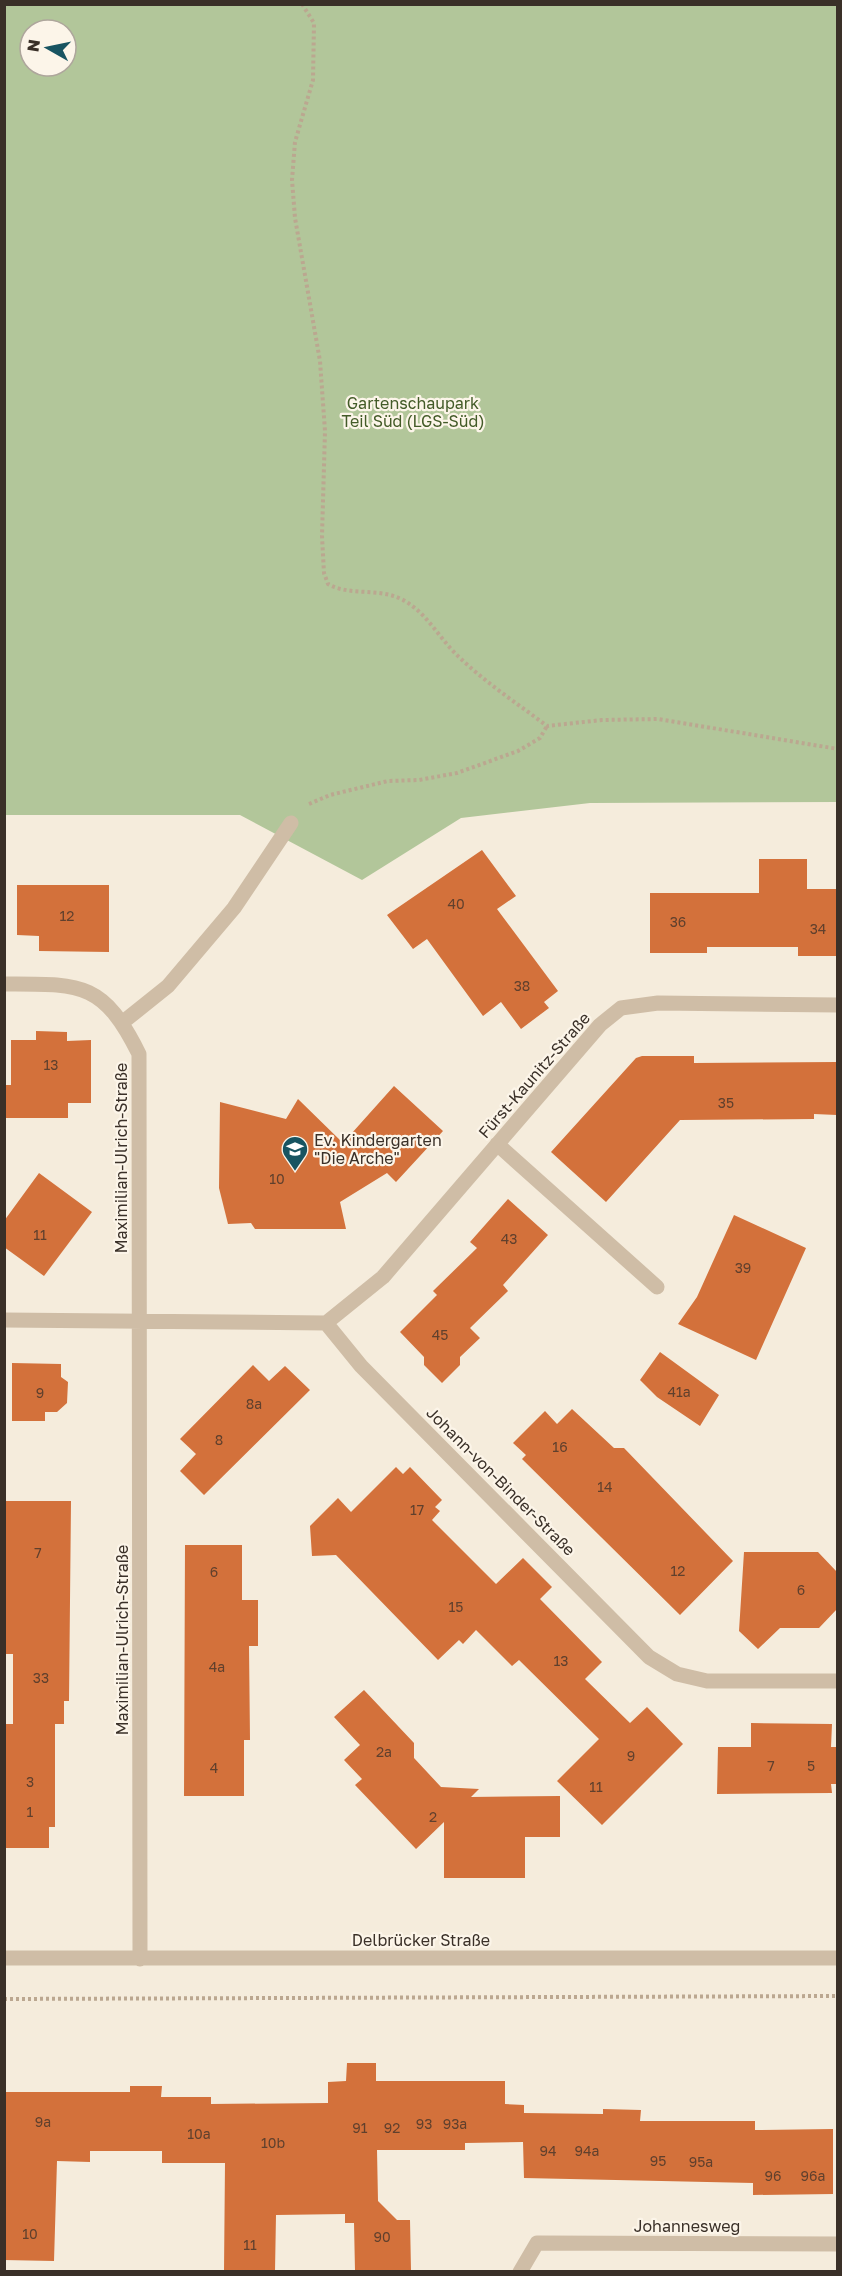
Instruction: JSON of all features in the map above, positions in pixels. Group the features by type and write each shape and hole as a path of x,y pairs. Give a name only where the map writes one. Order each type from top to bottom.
{"street":[{"path":"123,1022 168,986 234,908 291,823"},
{"name":"Maximilian-Ulrich-Straße","path":"4,984 61,984 94,994 123,1022 139,1054 140,1959"},
{"name":"Fürst-Kaunitz-Straße","path":"326,1323 383,1277 600,1025 621,1008 658,1003 837,1005"},
{"path":"497,1144 657,1287"},
{"path":"4,1320 326,1323"},
{"name":"Johann-von-Binder-Straße","path":"326,1323 362,1366 649,1657 677,1674 707,1681 837,1681"},
{"name":"Delbrücker Straße","path":"4,1958 837,1958"},
{"name":"Johannesweg","path":"520,2271 537,2243 837,2244"}],"path":[{"path":"302,4 315,23 313,80 295,142 291,180 295,218 320,361 325,431 322,536 324,573 328,584 335,588 372,591 399,598 423,614 460,659 547,726 602,720 658,719 837,749"},
{"path":"291,823 307,805 330,795 388,781 419,780 457,773 518,751 540,738 547,726"},
{"path":"4,1999 837,1995"}],"green space":[{"name":"Gartenschaupark Teil Süd (LGS-Süd)","path":"4,5 837,5 837,802 590,803 461,818 362,880 240,815 5,815"}],"building":[{"path":"482,850 516,896 497,909 558,991 544,1002 549,1008 521,1029 501,1002 483,1016 427,939 413,949 387,915"},
{"path":"759,859 807,859 807,889 837,889 837,956 798,956 798,947 707,947 707,953 650,953 650,893 759,893"},
{"path":"17,885 109,885 109,952 39,951 39,936 17,935"},
{"path":"36,1031 67,1032 67,1041 91,1040 91,1103 68,1103 68,1118 4,1118 4,1085 11,1085 11,1040 36,1040"},
{"path":"694,1056 694,1063 837,1062 837,1115 814,1114 814,1119 680,1120 606,1202 551,1152 636,1058"},
{"path":"394,1086 443,1131 396,1182 387,1173 340,1202 346,1229 255,1229 251,1223 228,1224 219,1188 220,1102 286,1119 298,1099 343,1143"},
{"path":"39,1173 92,1212 44,1276 4,1247 4,1221"},
{"path":"508,1199 548,1235 503,1285 508,1291 470,1328 480,1338 460,1357 460,1365 442,1383 424,1365 424,1357 400,1332 437,1295 433,1291 477,1248 470,1242"},
{"path":"734,1215 806,1248 756,1360 678,1324 697,1297"},
{"path":"660,1352 719,1395 700,1426 657,1397 640,1380"},
{"path":"12,1363 61,1364 61,1377 68,1382 67,1403 57,1412 45,1412 45,1421 12,1421"},
{"path":"253,1365 269,1381 285,1366 310,1390 204,1495 180,1471 196,1454 180,1439"},
{"path":"572,1409 614,1448 624,1448 733,1561 680,1615 522,1459 526,1455 513,1443 545,1411 557,1424"},
{"path":"396,1467 403,1474 410,1467 442,1500 435,1507 440,1511 432,1520 496,1584 523,1558 552,1587 540,1599 602,1662 585,1679 630,1723 647,1707 683,1744 602,1825 557,1781 599,1739 519,1660 512,1666 476,1630 463,1644 459,1640 438,1660 336,1555 312,1556 310,1526 338,1498 351,1512"},
{"path":"6,1501 71,1501 69,1701 64,1701 64,1724 55,1724 55,1827 49,1827 49,1848 4,1848 4,1724 13,1724 13,1654 6,1654"},
{"path":"185,1545 242,1545 242,1600 258,1600 258,1646 249,1646 250,1740 244,1740 244,1796 184,1796"},
{"path":"744,1552 818,1552 837,1572 837,1609 819,1628 780,1628 758,1649 739,1631"},
{"path":"364,1690 414,1743 414,1758 441,1787 479,1789 471,1797 560,1796 560,1837 525,1837 525,1878 444,1878 444,1822 416,1849 355,1785 362,1779 344,1760 360,1745 334,1717"},
{"path":"751,1723 832,1724 831,1747 837,1747 837,1784 831,1784 832,1793 717,1794 718,1747 751,1747"},
{"path":"347,2063 376,2063 376,2081 505,2081 505,2104 524,2105 524,2113 603,2114 603,2109 641,2110 640,2121 755,2121 755,2130 833,2129 833,2194 753,2195 753,2183 524,2178 523,2142 465,2143 465,2150 377,2150 378,2201 397,2220 410,2220 411,2271 355,2271 354,2223 345,2223 345,2214 276,2215 275,2271 224,2271 225,2163 162,2163 162,2151 90,2151 90,2162 57,2161 54,2261 4,2260 4,2092 130,2092 130,2086 162,2086 161,2097 211,2097 211,2104 328,2103 328,2082 346,2081"}],"place":[{"name":"Ev. Kindergarten \"Die Arche\"","path":"295,1172"}]}
